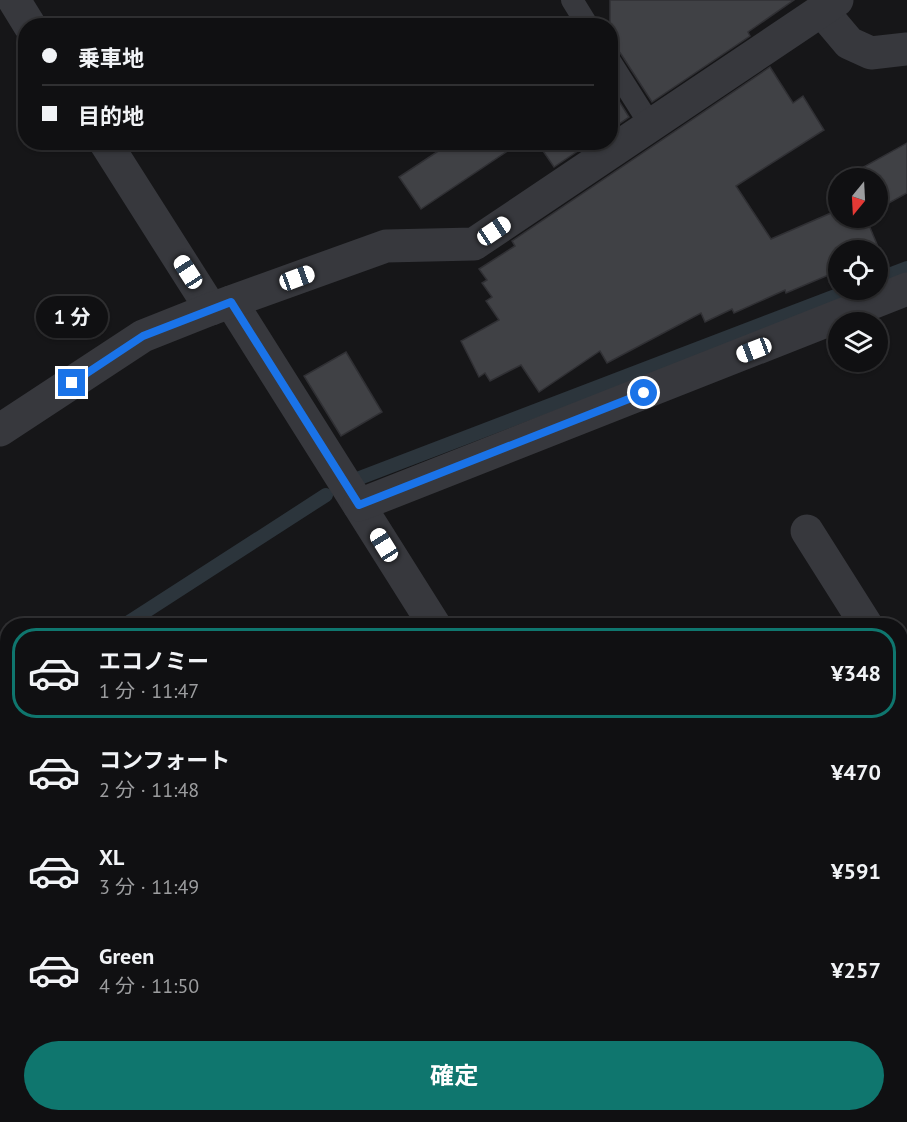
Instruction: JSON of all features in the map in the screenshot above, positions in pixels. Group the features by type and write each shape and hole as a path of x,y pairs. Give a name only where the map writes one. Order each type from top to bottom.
{"street":[{"path":"14,0 25,18"},
{"path":"618,148 832,3 849,44 871,53 907,49"},
{"path":"111,150 359,505 430,618"},
{"path":"0,429 143,336 221,305 386,246 474,244 615,150"},
{"path":"359,505 907,289"},
{"path":"807,531 862,618"}],"lane":[{"path":"572,0 583,18"},
{"path":"618,74 651,126"}],"building":[{"path":"610,0 794,0 748,32 750,36 652,102 618,50 618,18 610,18"},
{"path":"770,67 793,103 803,96 824,130 736,186 771,239 828,214 828,228 870,228 875,240 828,240 828,275 786,293 785,290 734,313 732,309 705,322 701,313 607,363 600,351 539,392 521,365 490,381 485,373 479,377 461,341 499,320 486,301 492,297 482,283 487,280 479,269 515,246 512,241"},
{"path":"618,100 629,117 618,125"},
{"path":"907,143 907,193 888,203 888,168 862,168"},
{"path":"440,150 509,150 421,209 399,177"},
{"path":"542,150 579,150 554,167"},
{"path":"346,352 382,412 341,436 304,376"}],"waterway":[{"path":"888,275 907,268"},
{"path":"357,479 828,299"},
{"path":"135,618 326,495"}],"route":[{"path":"72,383 143,336 231,302 359,505 644,393"}]}
